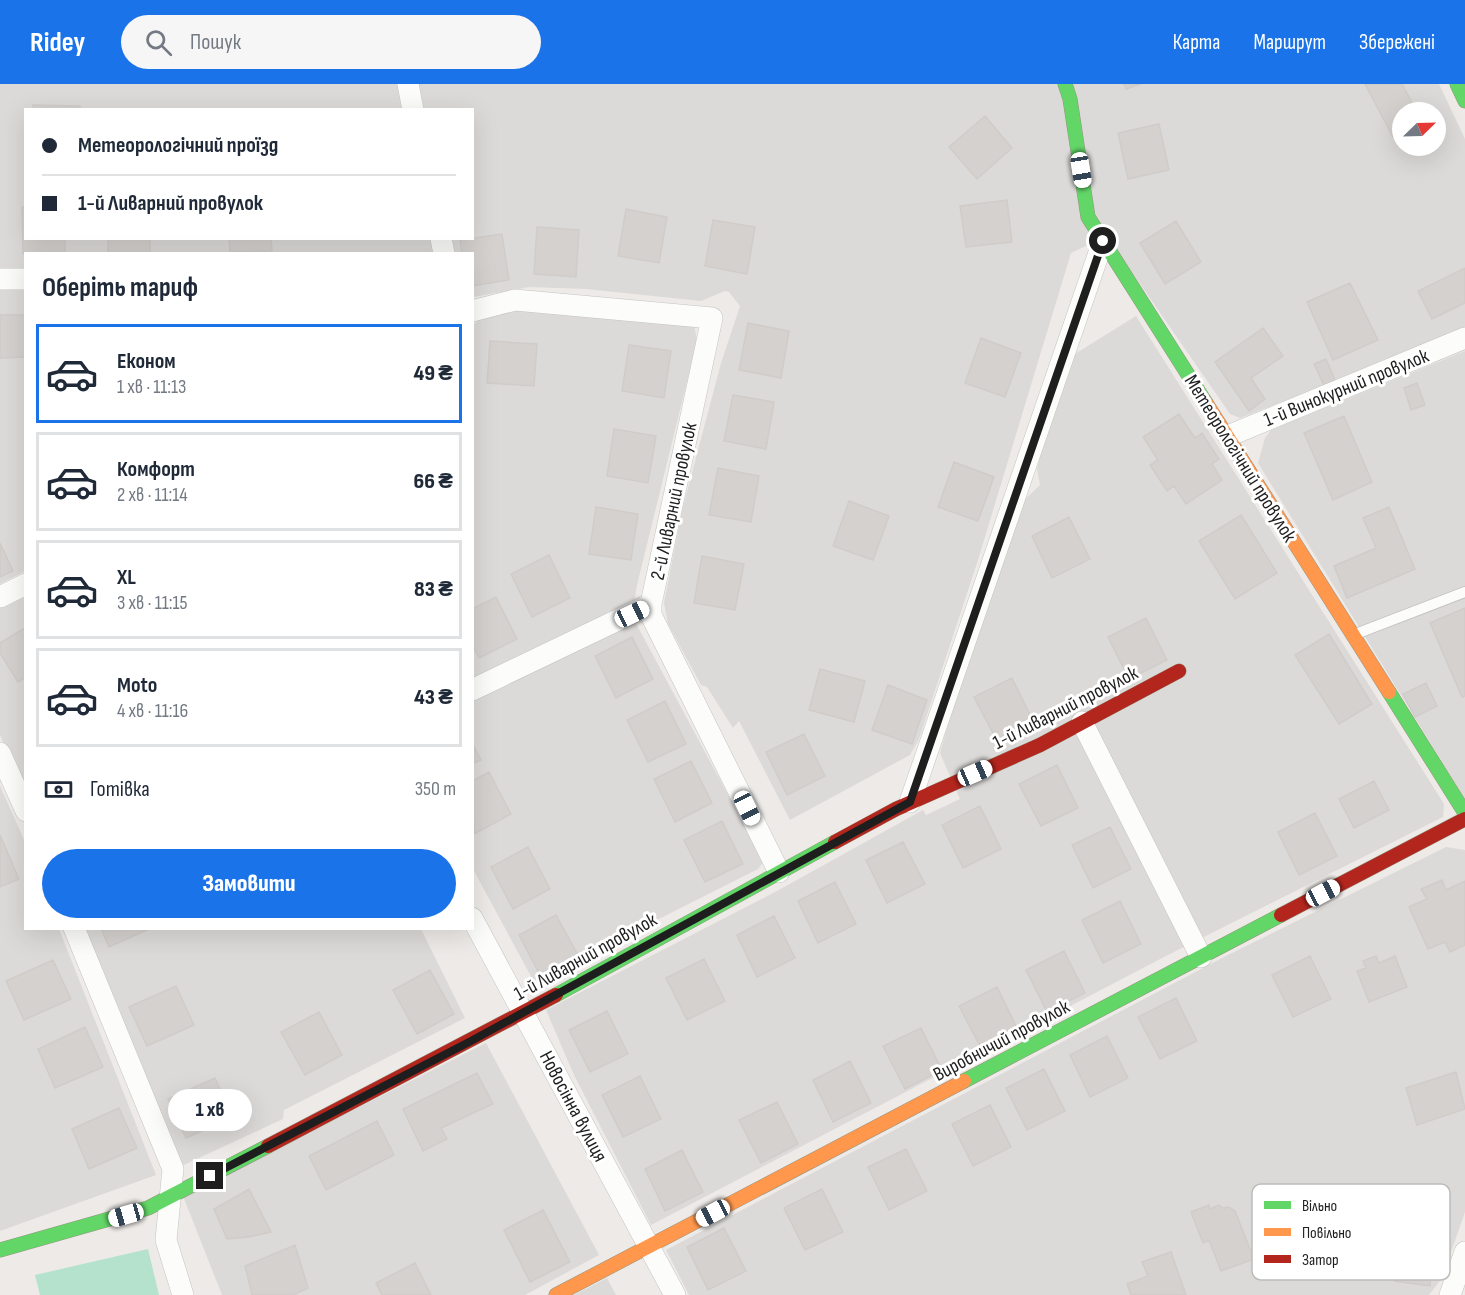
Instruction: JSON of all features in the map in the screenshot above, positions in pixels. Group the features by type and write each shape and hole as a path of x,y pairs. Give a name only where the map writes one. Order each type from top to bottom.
{"street":[{"path":"408,84 413,108"},
{"name":"Метеорологічний провулок","path":"1065,84 1070,99 1088,217 1465,813"},
{"path":"1457,84 1465,101"},
{"path":"910,802 1103,241"},
{"path":"0,279 24,279"},
{"name":"2-й Ливарний провулок","path":"474,310 515,300 712,318 651,604 651,615 779,872"},
{"name":"1-й Винокурний провулок","path":"1228,436 1465,338"},
{"path":"0,597 24,585"},
{"path":"474,689 651,604"},
{"name":"1-й Ливарний провулок","path":"0,1251 148,1208 523,1012 910,802 1040,744 1179,670"},
{"path":"1082,722 1201,957"},
{"path":"0,753 24,807"},
{"name":"Виробничий провулок","path":"556,1295 1465,819"},
{"name":"Новосінна вулиця","path":"474,922 675,1295"},
{"path":"75,930 172,1169 166,1240 183,1295"},
{"path":"1450,1295 1465,1252"}],"lane":[{"path":"1353,635 1465,592"}],"shaded area":[{"path":"0,84 1439,84 1465,139 1465,328 1389,361 1240,418 1230,414 1107,236 1071,253 978,560 919,739 910,755 790,820 739,721 733,728 707,687 701,685 668,624 664,603 682,511 721,363 740,306 729,292 725,291 701,301 586,289 529,287 474,297 474,252 24,252 24,572 0,584"},
{"path":"500,310 538,310 694,324 697,341 637,585 632,616 749,834 766,858 758,869 534,982 474,871 474,324 488,313"},
{"path":"1136,316 1444,804 1443,817 1166,956 651,1225 574,1075 546,1010 777,891 923,810 926,815 960,799 940,753 965,664 1017,507 1040,485 1037,469 1050,410 1070,357"},
{"path":"1465,351 1465,799 1258,463 1265,438 1271,430"},
{"path":"24,588 24,788 0,735 0,601"},
{"path":"0,786 24,840 24,930 59,930 156,1175 0,1231"},
{"path":"1446,847 1465,850 1465,1212 1450,1255 1450,1184 1252,1184 1252,1280 1440,1280 1429,1295 689,1295 666,1250 1224,957"},
{"path":"82,930 421,930 465,1018 284,1110 283,1119 175,1169"},
{"path":"486,1043 599,1255 525,1295 222,1295 183,1196"},
{"path":"607,1278 616,1295 574,1295"}],"green space":[{"path":"148,1249 159,1295 40,1295 35,1275"}],"building":[{"path":"1124,84 1141,84 1126,89"},
{"path":"1365,84 1402,84 1412,102 1392,102 1392,135"},
{"path":"33,105 80,106 80,108 33,108"},
{"path":"985,116 1012,148 977,179 949,147"},
{"path":"1159,124 1169,170 1128,179 1118,133"},
{"path":"1007,200 1012,242 966,247 960,206"},
{"path":"22,207 24,207 24,240 65,240 65,252 24,252 23,254"},
{"path":"626,209 667,217 659,263 618,256"},
{"path":"713,220 755,227 747,274 705,266"},
{"path":"1176,221 1201,262 1165,284 1140,243"},
{"path":"537,227 579,230 576,277 534,274"},
{"path":"502,234 509,280 474,286 474,252 462,252 460,240 474,240 474,238"},
{"path":"108,240 150,240 150,252 108,252"},
{"path":"229,240 271,240 272,251 230,252"},
{"path":"1465,268 1465,303 1432,319 1418,291"},
{"path":"1350,283 1378,340 1333,360 1307,302"},
{"path":"0,315 24,315 24,357 0,358"},
{"path":"748,323 789,331 781,378 739,370"},
{"path":"1263,328 1283,356 1251,378 1265,399 1249,411 1215,362"},
{"path":"981,338 1021,353 1005,397 965,383"},
{"path":"490,341 537,344 534,386 487,383"},
{"path":"629,345 671,351 664,398 622,391"},
{"path":"1326,359 1335,380 1324,385 1314,364"},
{"path":"1417,383 1425,405 1411,410 1404,388"},
{"path":"733,395 774,402 766,449 724,441"},
{"path":"1179,414 1195,438 1202,433 1219,459 1212,464 1222,480 1186,504 1174,486 1167,491 1150,465 1158,460 1143,437"},
{"path":"1344,416 1372,482 1333,500 1304,433"},
{"path":"614,429 656,436 648,483 607,476"},
{"path":"954,462 994,477 978,521 938,507"},
{"path":"718,468 759,476 751,522 709,515"},
{"path":"849,501 889,516 873,560 833,546"},
{"path":"596,507 638,514 631,560 589,554"},
{"path":"1389,507 1415,569 1347,598 1334,566 1376,548 1363,518"},
{"path":"1241,515 1277,573 1235,599 1199,541"},
{"path":"1069,517 1090,559 1052,578 1032,536"},
{"path":"0,543 13,571 0,577"},
{"path":"549,555 570,598 532,617 511,574"},
{"path":"702,556 744,564 735,610 694,603"},
{"path":"496,597 517,639 479,658 474,648 474,608"},
{"path":"1465,608 1465,696 1462,697 1430,623"},
{"path":"1146,618 1167,660 1129,679 1108,637"},
{"path":"24,628 24,678 18,682 0,653 0,643"},
{"path":"1329,634 1372,704 1339,724 1295,655"},
{"path":"632,637 653,679 616,698 595,656"},
{"path":"820,669 865,681 854,722 809,710"},
{"path":"1012,678 1033,721 996,739 974,697"},
{"path":"1426,683 1437,706 1415,717 1403,694"},
{"path":"888,685 927,700 912,744 872,730"},
{"path":"665,701 686,744 648,762 627,720"},
{"path":"804,734 825,776 787,795 766,752"},
{"path":"474,747 481,760 474,763"},
{"path":"691,761 712,803 675,822 654,779"},
{"path":"1057,765 1078,808 1041,826 1019,784"},
{"path":"489,772 511,814 474,834 474,780"},
{"path":"1374,781 1389,810 1354,828 1339,799"},
{"path":"980,806 1001,849 963,868 942,825"},
{"path":"1315,813 1337,856 1299,875 1278,832"},
{"path":"722,821 743,864 705,882 684,840"},
{"path":"1110,827 1131,869 1093,888 1072,845"},
{"path":"0,835 19,879 0,887"},
{"path":"903,842 925,884 887,903 866,860"},
{"path":"528,847 550,889 513,909 491,867"},
{"path":"1442,880 1446,890 1465,881 1465,945 1450,952 1445,942 1428,949 1409,907 1427,899 1421,889"},
{"path":"835,882 856,924 818,943 798,901"},
{"path":"1120,901 1141,944 1103,963 1082,920"},
{"path":"556,915 579,957 541,977 519,935"},
{"path":"774,916 795,958 757,977 737,935"},
{"path":"102,930 147,930 109,947"},
{"path":"1064,951 1085,993 1047,1012 1026,970"},
{"path":"1310,956 1331,999 1293,1017 1272,975"},
{"path":"1376,956 1379,963 1395,956 1407,987 1369,1002 1357,971 1366,968 1363,961"},
{"path":"704,959 725,1001 687,1020 666,978"},
{"path":"53,960 71,999 24,1020 6,981"},
{"path":"430,970 454,1014 417,1034 393,990"},
{"path":"176,986 194,1025 147,1046 129,1007"},
{"path":"997,987 1018,1030 981,1048 959,1006"},
{"path":"1176,998 1197,1041 1160,1059 1138,1017"},
{"path":"607,1011 628,1054 590,1072 569,1030"},
{"path":"319,1012 342,1055 305,1075 281,1032"},
{"path":"85,1027 103,1067 55,1088 38,1049"},
{"path":"921,1028 942,1070 905,1089 883,1046"},
{"path":"1107,1036 1128,1078 1090,1097 1070,1055"},
{"path":"850,1061 871,1103 833,1122 813,1080"},
{"path":"1044,1069 1065,1111 1027,1130 1006,1088"},
{"path":"1456,1072 1465,1109 1417,1125 1406,1088"},
{"path":"477,1073 493,1104 441,1128 447,1139 423,1151 403,1109"},
{"path":"640,1076 661,1119 623,1137 602,1095"},
{"path":"215,1078 233,1117 186,1138 168,1099"},
{"path":"777,1102 798,1144 761,1163 739,1120"},
{"path":"990,1105 1011,1147 973,1166 952,1124"},
{"path":"119,1108 137,1148 89,1169 72,1129"},
{"path":"377,1121 394,1155 326,1190 309,1156"},
{"path":"906,1149 927,1191 889,1210 868,1167"},
{"path":"682,1150 703,1192 665,1211 645,1169"},
{"path":"249,1189 271,1232 227,1239 214,1209"},
{"path":"822,1189 843,1232 805,1250 784,1208"},
{"path":"1209,1205 1210,1209 1219,1205 1235,1211 1252,1254 1252,1260 1221,1271 1209,1240 1203,1243 1191,1212"},
{"path":"543,1210 570,1262 530,1282 504,1230"},
{"path":"724,1228 746,1271 708,1290 687,1247"},
{"path":"295,1245 308,1288 293,1295 252,1295 245,1266"},
{"path":"1171,1252 1186,1295 1131,1295 1127,1284 1148,1276 1142,1262"},
{"path":"415,1263 431,1295 382,1295 376,1283"},
{"path":"1394,1280 1430,1280 1430,1286"}],"traffic: fast":[{"path":"1065,84 1070,99 1088,217 1206,403"},
{"path":"1457,84 1465,101"},
{"path":"1389,692 1465,813"},
{"path":"556,995 835,842"},
{"path":"964,1081 1281,915"},
{"path":"0,1250 148,1208 268,1146"}],"traffic: slow":[{"path":"1206,403 1389,692"},
{"path":"556,1295 964,1081"}],"traffic: jam":[{"path":"835,842 896,809 1040,745 1179,671"},
{"path":"1281,915 1465,819"},
{"path":"268,1146 556,995"}],"route":[{"path":"210,1176 471,1041 910,802 1103,241"}]}
